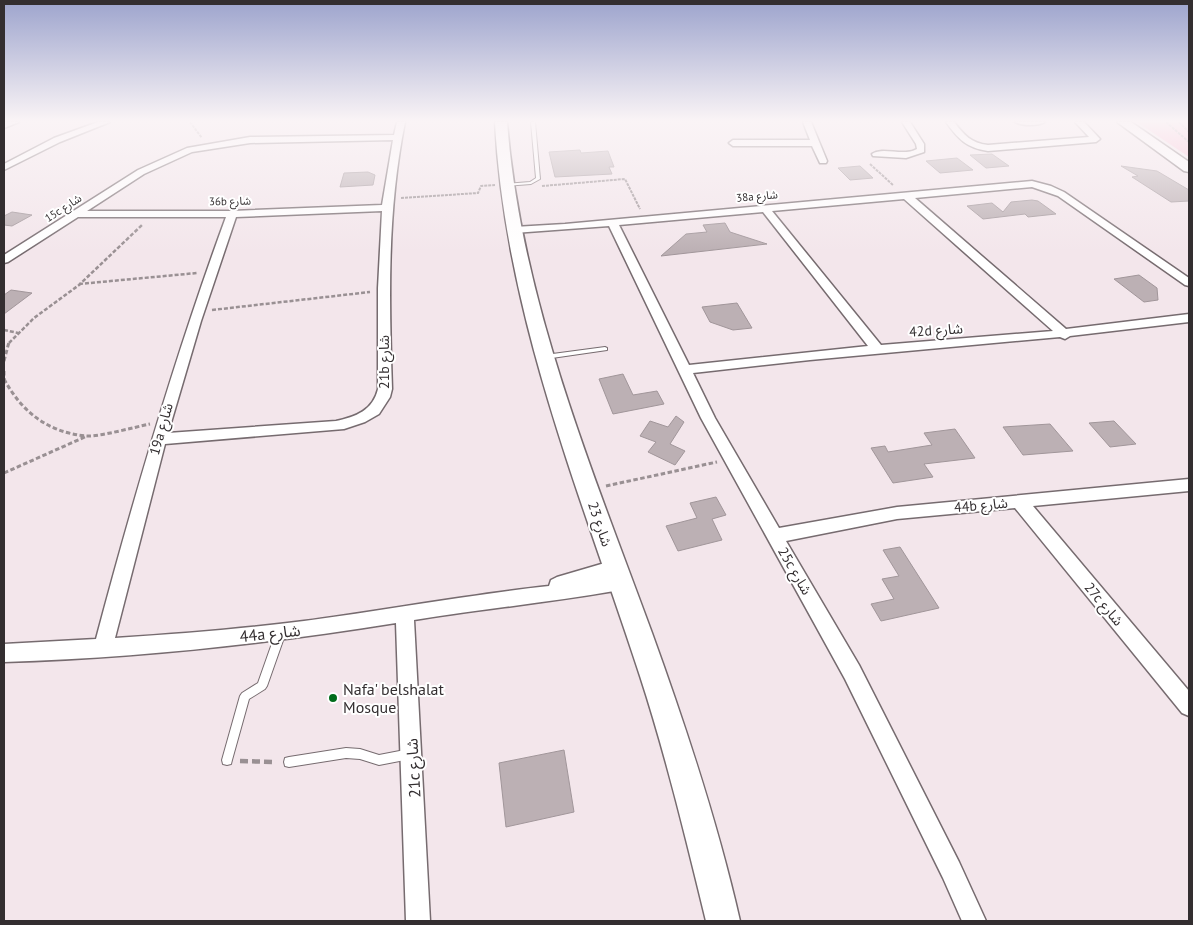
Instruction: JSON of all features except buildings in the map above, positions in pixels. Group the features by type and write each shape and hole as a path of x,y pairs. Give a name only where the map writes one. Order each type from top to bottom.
{"street":[{"name":"15c شارع","path":"4,260 153,165"},
{"name":"21b شارع","path":"158,439 336,426 362,419 372,412 384,396 385,388 383,290 387,203 393,165"},
{"name":"شارع 23","path":"504,165 514,233 545,357 588,489 654,678 690,796 723,921"},
{"name":"38a شارع","path":"514,233 1019,184 1040,186 1061,194 1189,282"},
{"path":"905,195 1065,334"},
{"name":"36b شارع","path":"74,214 232,214 387,203"},
{"path":"765,208 878,348"},
{"name":"19a شارع","path":"103,648 163,422 210,272 232,214"},
{"name":"25c شارع","path":"613,223 684,370 731,458 852,672 951,870 974,921"},
{"name":"42d شارع","path":"684,370 878,348 1065,334 1189,318"},
{"name":"44b شارع","path":"775,536 897,513 1189,485"},
{"name":"27c شارع","path":"1019,501 1189,706"},
{"name":"44a شارع","path":"4,653 205,641 281,632 405,615 535,594 560,593 618,574"},
{"name":"21c شارع","path":"405,615 418,921"}],"lane":[{"path":"506,185 531,182 538,179 537,165"},
{"path":"545,357 605,349"},
{"path":"227,760 245,696 262,686 281,632"},
{"path":"289,762 346,753 360,754 379,760 412,754"}],"path":[{"path":"871,165 905,195"},
{"path":"537,186 625,179 645,220"},
{"path":"387,203 478,193 481,186 506,185"},
{"path":"4,361 9,342 18,333 34,318 79,284 153,215"},
{"path":"79,284 210,272"},
{"path":"197,312 383,290"},
{"path":"4,330 18,333"},
{"path":"4,371 4,379 13,394 30,413 51,428 87,436"},
{"path":"4,473 87,436 163,422"},
{"path":"588,489 731,458"},
{"path":"227,760 289,762"}],"place":[{"name":"Nafa' belshalat Mosque","path":"333,698"}]}
